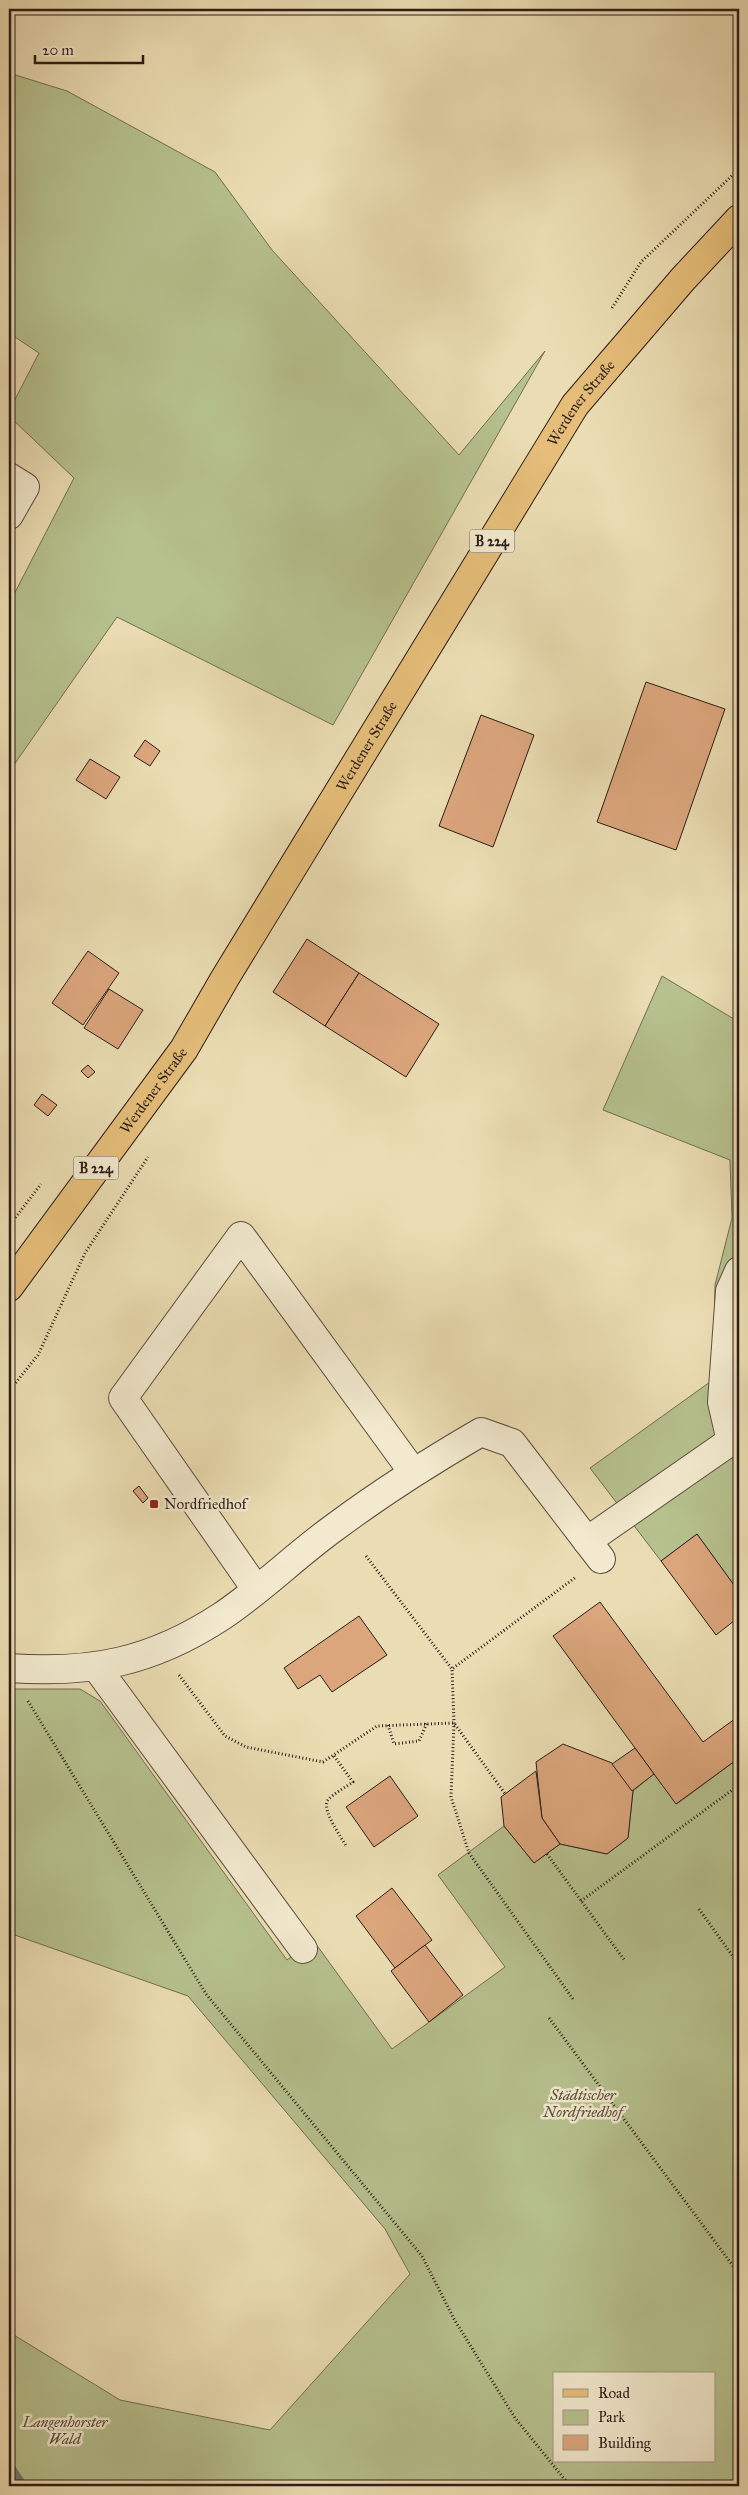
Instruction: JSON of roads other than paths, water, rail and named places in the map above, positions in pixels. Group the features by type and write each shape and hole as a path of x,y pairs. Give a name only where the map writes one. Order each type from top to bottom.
{"main road":[{"name":"Werdener Straße","path":"9,1287 184,1049 225,978 575,405 682,279 739,219"}],"lane":[{"path":"9,477 25,487 9,515"},
{"path":"256,1589 123,1398 241,1236 413,1472"},
{"path":"9,1668 38,1670 97,1668 160,1650 221,1616 335,1527 413,1472 481,1432 512,1443 594,1550 731,1441 722,1402 730,1291 739,1271"},
{"path":"97,1668 303,1949"}],"waterway":[{"path":"9,2467 22,2486"}],"place":[{"name":"Nordfriedhof","path":"154,1504"}],"park label":[{"name":"Städtischer Nordfriedhof","path":"583,2104"},
{"name":"Langenhorster Wald","path":"65,2430"}]}
